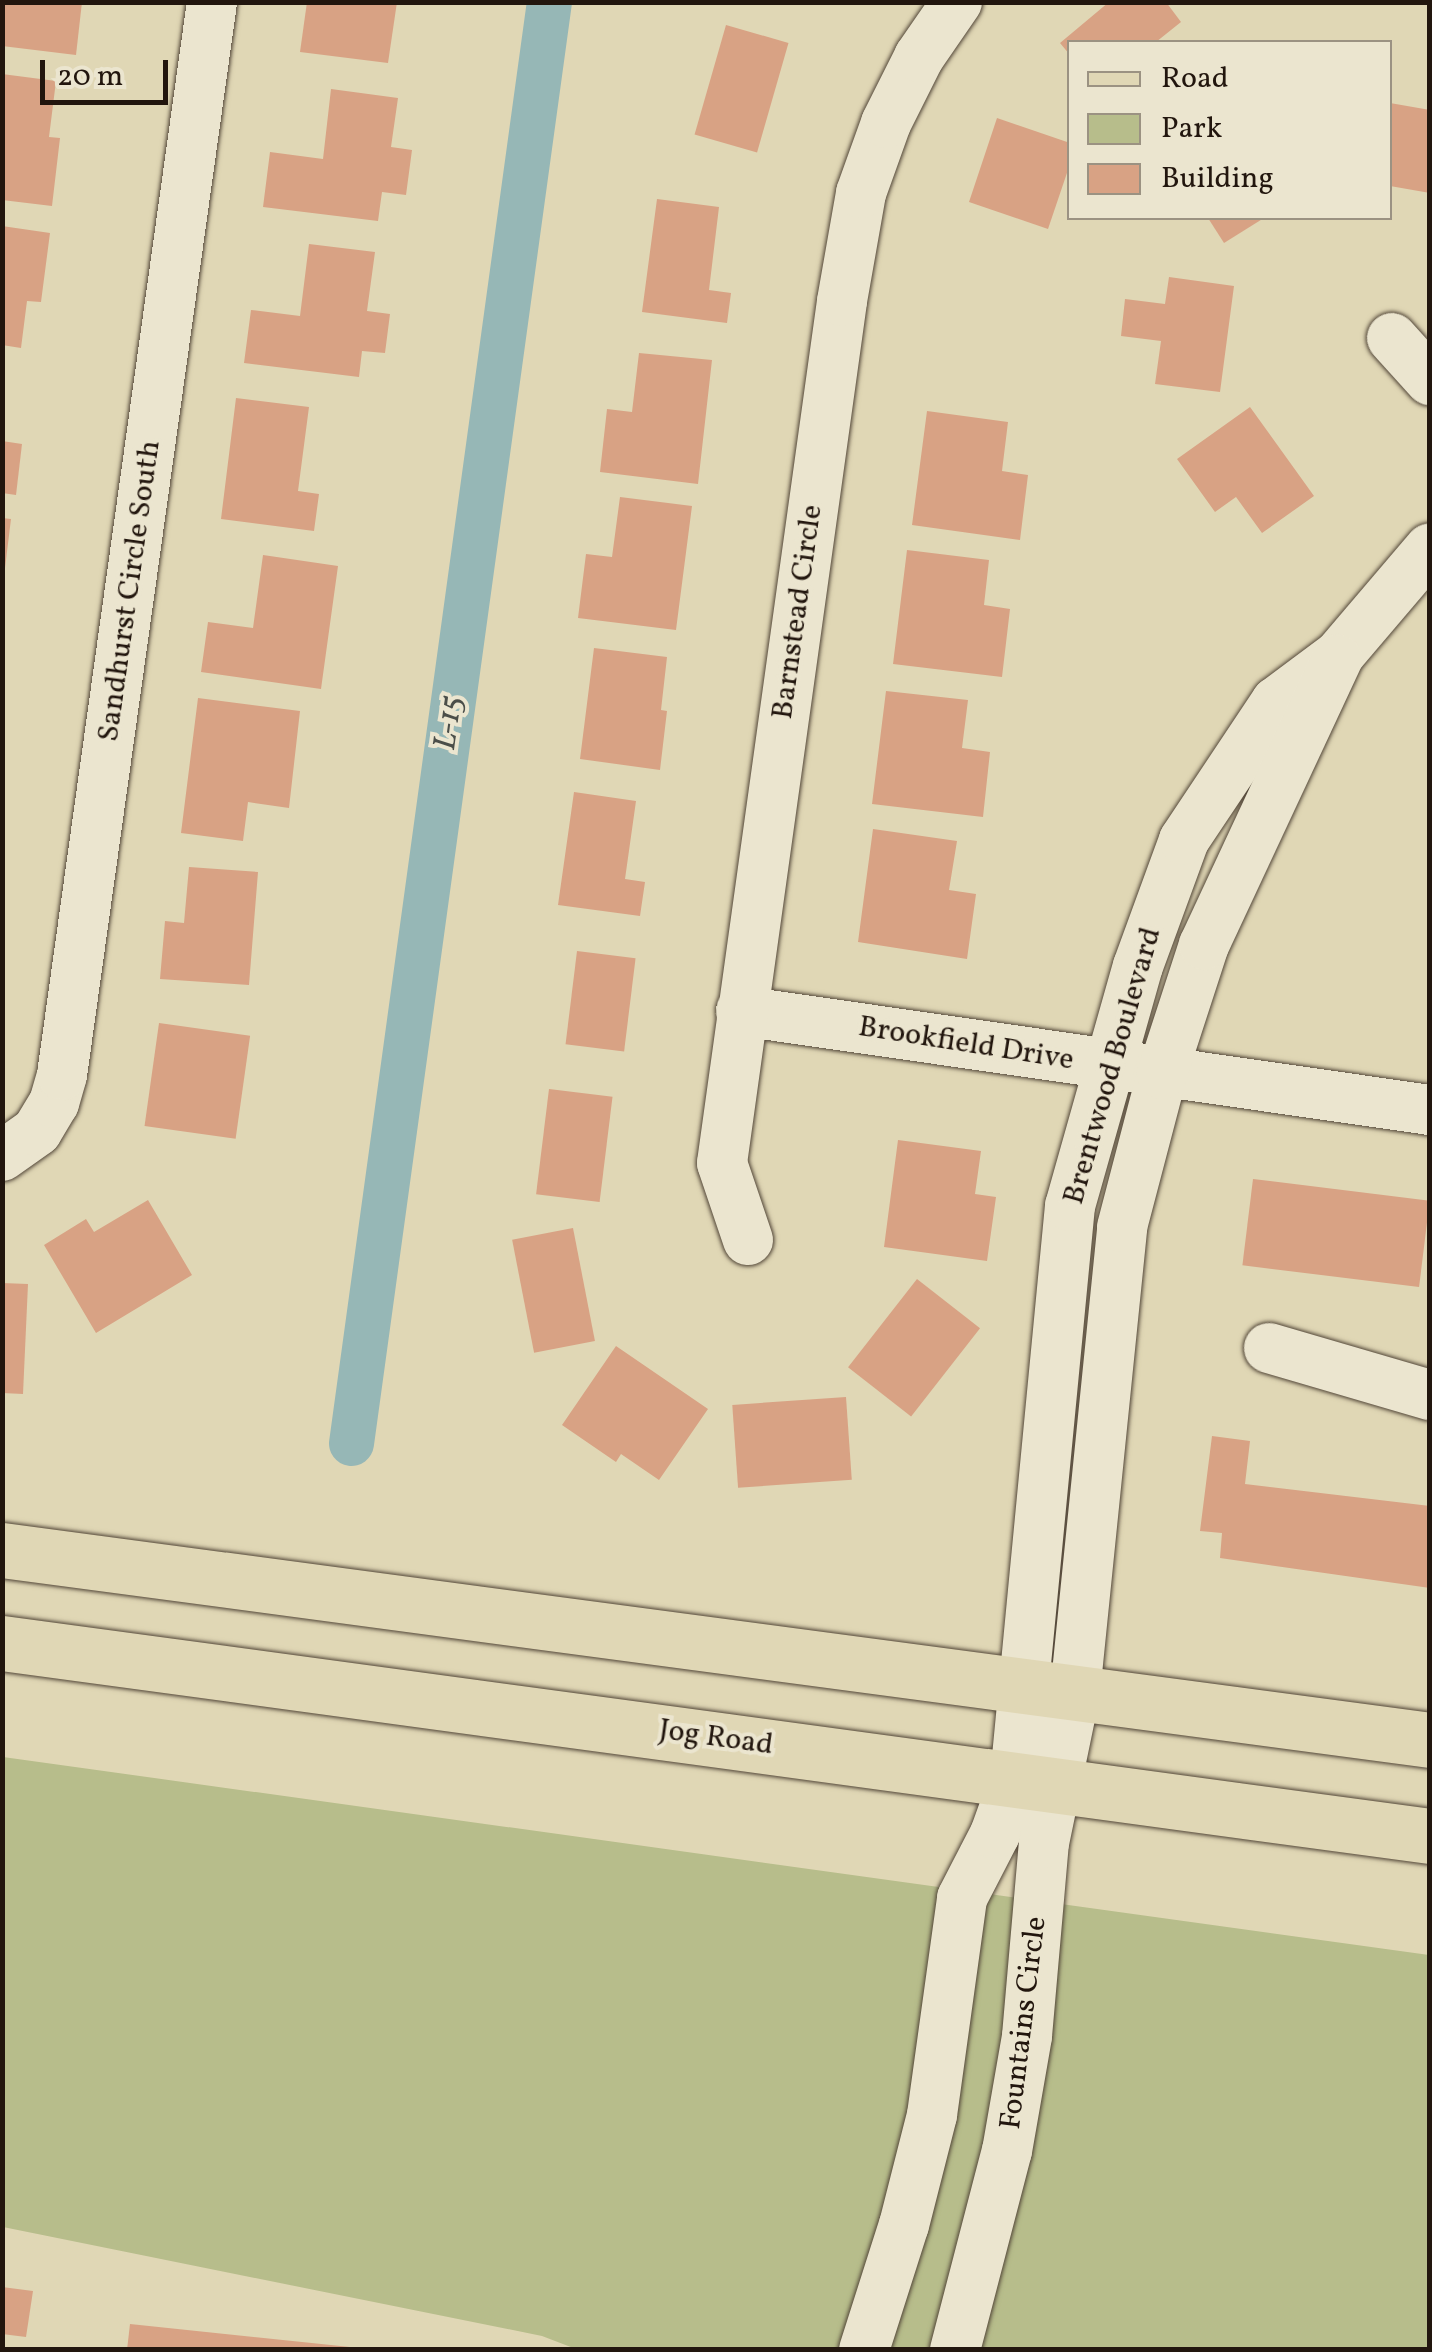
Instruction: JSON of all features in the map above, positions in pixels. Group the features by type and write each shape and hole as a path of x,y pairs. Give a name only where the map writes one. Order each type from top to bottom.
{"main road":[{"path":"2,1550 1430,1740"},
{"name":"Jog Road","path":"2,1643 1430,1836"}],"street":[{"name":"Sandhurst Circle South","path":"2,1156 37,1131 54,1104 62,1075 212,2"},
{"name":"Barnstead Circle","path":"748,1240 722,1163 862,193 894,106 920,57 957,2"},
{"path":"1392,338 1430,380"},
{"name":"Brentwood Boulevard","path":"1049,1690 1070,1206 1138,966 1184,840 1276,702 1339,656 1430,548"},
{"name":"Brentwood Boulevard","path":"1036,1781 1122,1226 1162,1074 1204,946 1339,656"},
{"name":"Brookfield Drive","path":"741,1012 1430,1110"},
{"path":"1269,1348 1430,1395"},
{"path":"864,2350 904,2225 932,2115 962,1898 995,1834 1036,1781"},
{"name":"Fountains Circle","path":"955,2350 1008,2151 1027,2036 1044,1843 1036,1781"}],"green space":[{"path":"3,1757 1429,1955 1429,2349 576,2349 542,2336 3,2227"}],"building":[{"path":"2,2 82,2 76,55 2,46"},
{"path":"307,2 397,2 388,63 300,52"},
{"path":"1109,2 1166,2 1181,22 1158,40 1067,40 1067,51 1060,43"},
{"path":"726,25 788,43 757,153 695,135"},
{"path":"2,74 56,81 49,137 60,138 52,206 2,200"},
{"path":"331,89 398,98 391,147 412,150 406,195 382,192 378,221 263,207 270,152 323,159"},
{"path":"1392,103 1430,110 1430,193 1392,186"},
{"path":"997,118 1067,142 1067,173 1048,229 969,202"},
{"path":"657,199 719,207 709,290 731,293 727,323 642,312"},
{"path":"1209,220 1261,220 1224,243"},
{"path":"2,226 50,233 41,302 27,301 21,348 2,345"},
{"path":"309,244 375,252 367,311 390,314 385,353 362,351 359,377 244,363 251,310 300,316"},
{"path":"1169,277 1234,286 1220,392 1155,384 1161,341 1121,336 1125,299 1165,304"},
{"path":"639,353 712,360 698,484 600,472 607,409 632,412"},
{"path":"236,398 309,407 298,491 319,494 314,531 221,519"},
{"path":"1250,407 1314,496 1262,533 1236,497 1215,512 1177,459"},
{"path":"927,411 1008,422 1002,471 1028,475 1020,540 912,525"},
{"path":"2,441 22,444 16,495 2,493"},
{"path":"620,497 692,506 676,630 578,618 586,554 612,557"},
{"path":"2,518 11,519 5,568 2,568"},
{"path":"907,550 989,560 984,605 1010,609 1002,677 893,664"},
{"path":"263,555 338,566 321,689 201,672 208,622 253,628"},
{"path":"594,648 667,657 661,710 667,711 660,770 580,759"},
{"path":"886,691 968,700 962,748 990,752 983,817 872,804"},
{"path":"198,698 300,711 289,808 248,802 243,841 181,833"},
{"path":"574,792 636,801 625,879 645,882 640,916 558,905"},
{"path":"873,829 957,841 949,890 976,894 967,959 858,942"},
{"path":"189,867 258,872 249,985 160,979 165,921 184,923"},
{"path":"577,951 636,958 624,1051 566,1044"},
{"path":"159,1023 250,1036 236,1139 145,1126"},
{"path":"549,1089 613,1097 600,1202 536,1194"},
{"path":"898,1140 981,1151 975,1194 996,1197 987,1261 884,1247"},
{"path":"1253,1179 1430,1201 1419,1287 1242,1265"},
{"path":"148,1200 192,1275 96,1333 44,1245 86,1219 94,1232"},
{"path":"573,1228 595,1341 534,1353 512,1240"},
{"path":"917,1279 980,1328 911,1417 848,1367"},
{"path":"2,1283 28,1284 23,1394 2,1393"},
{"path":"616,1346 708,1409 659,1480 621,1454 616,1462 562,1425"},
{"path":"846,1397 852,1480 738,1488 732,1405"},
{"path":"1212,1436 1250,1441 1245,1484 1430,1506 1430,1588 1220,1558 1222,1533 1200,1531"},
{"path":"2,2287 33,2291 26,2337 2,2334"},
{"path":"130,2324 350,2347 350,2350 127,2350"}],"waterway":[{"name":"L-15","path":"351,1443 549,2"}]}
